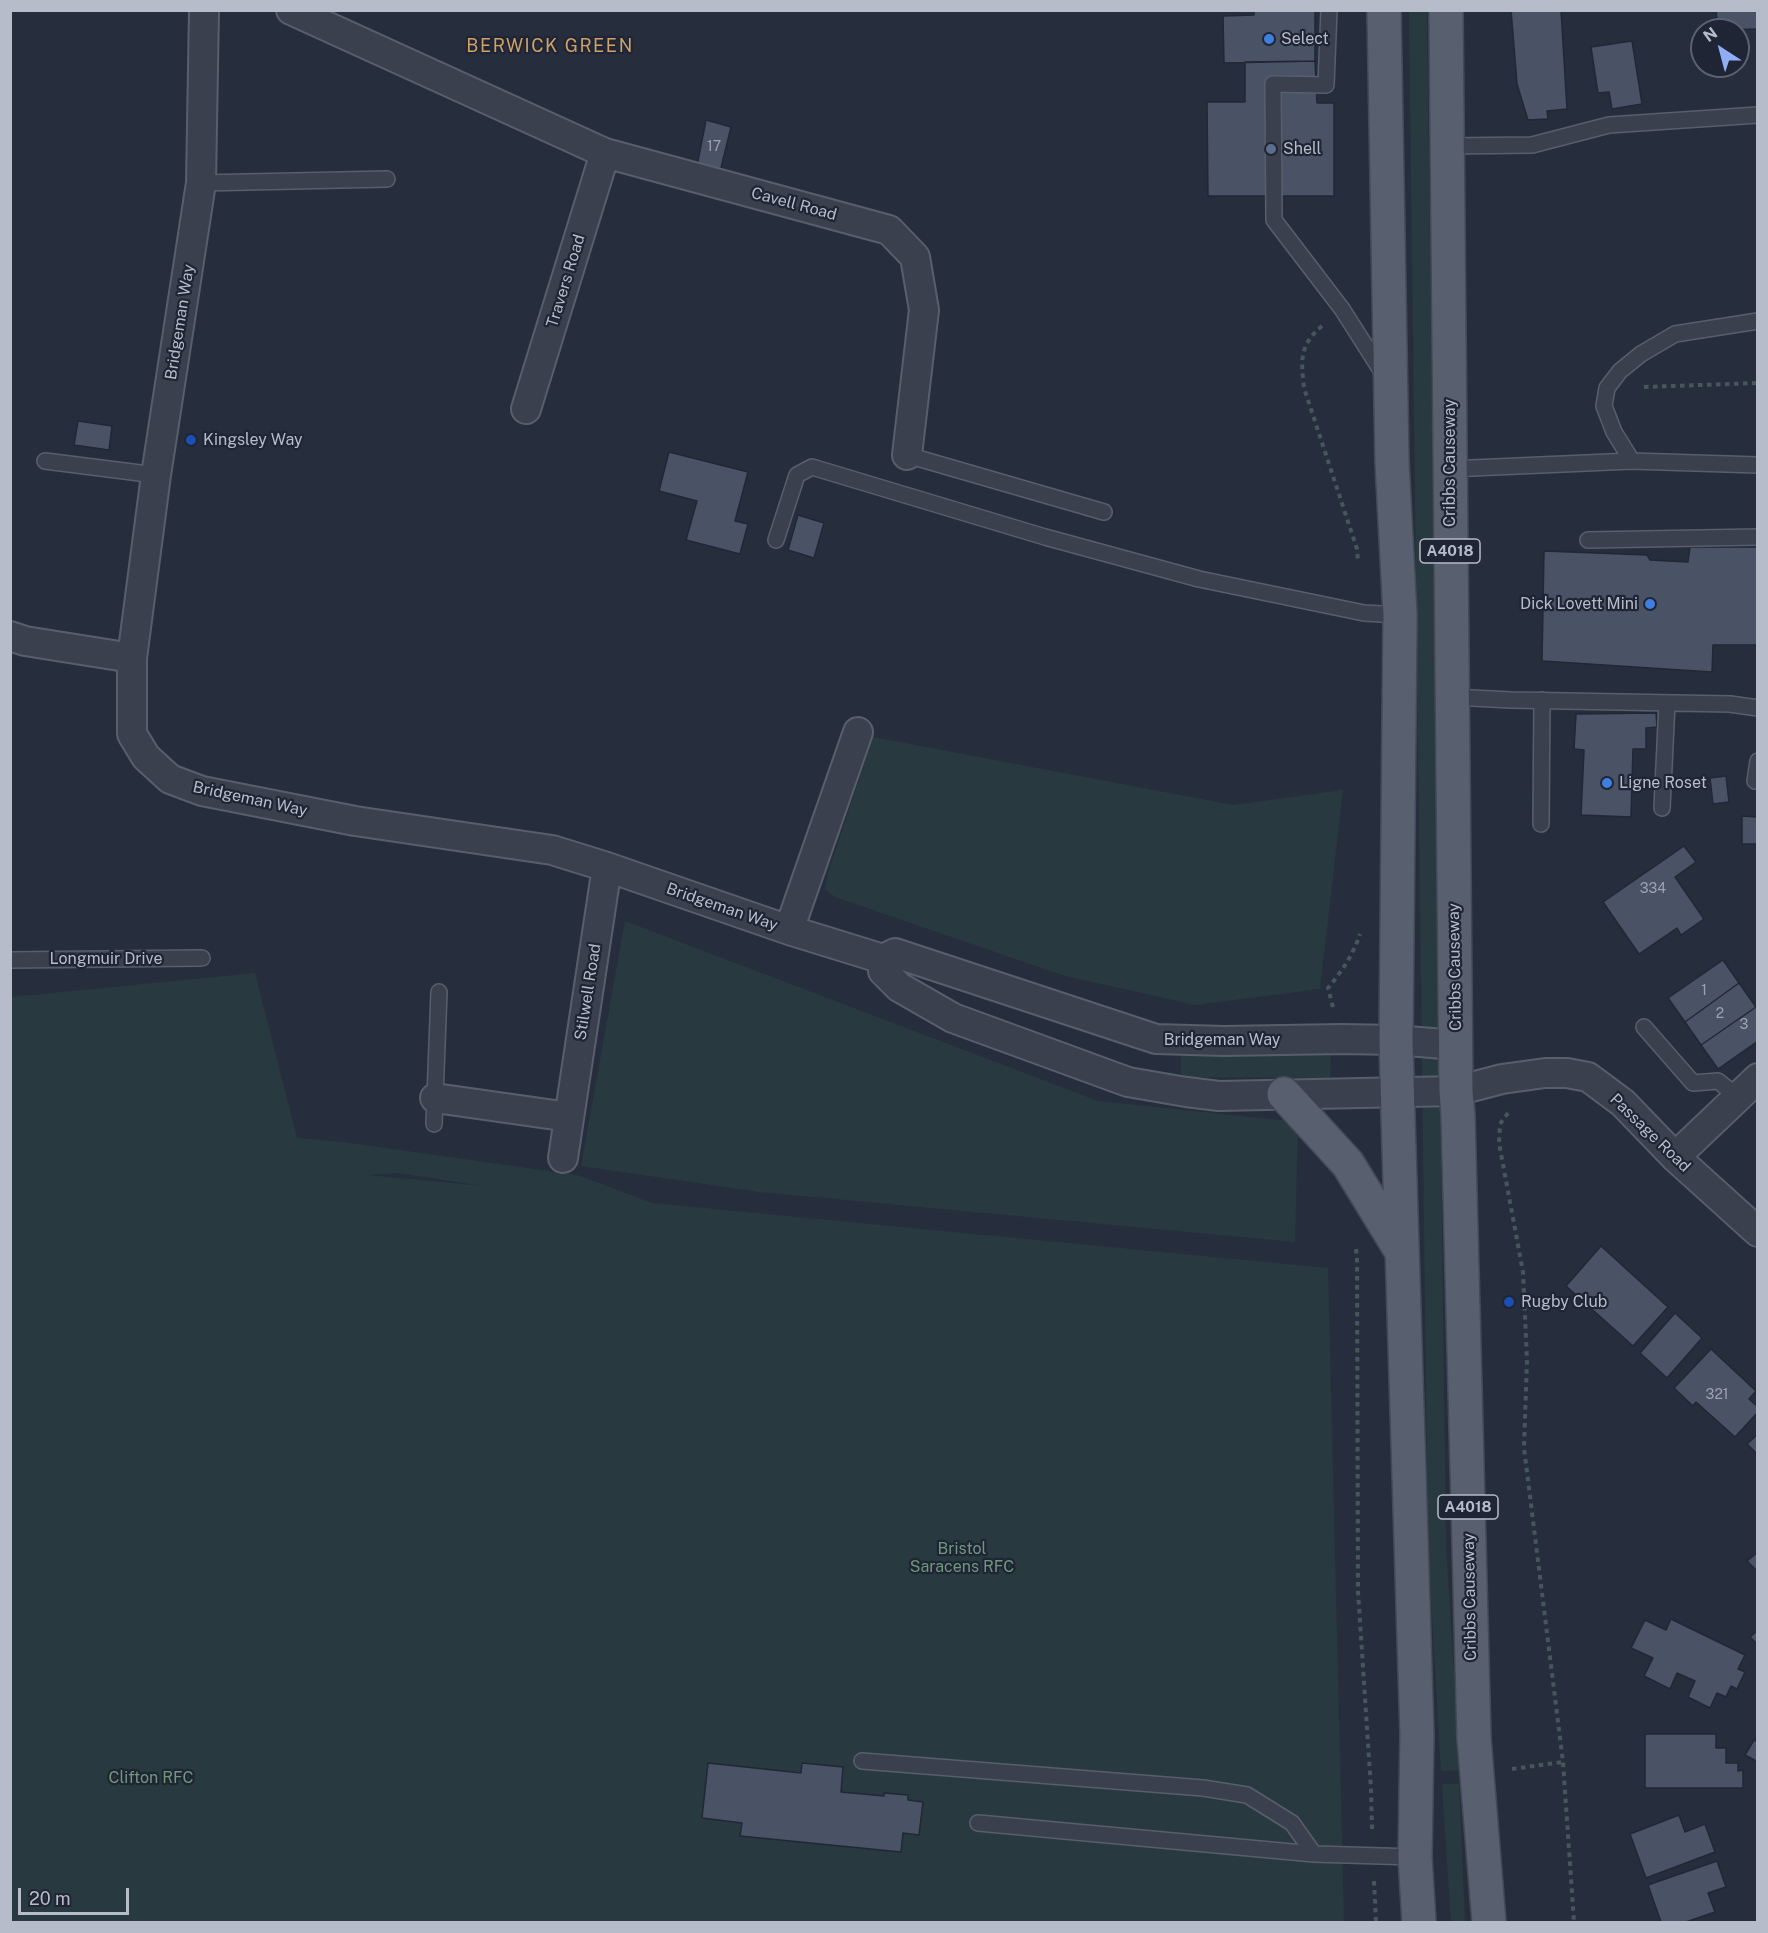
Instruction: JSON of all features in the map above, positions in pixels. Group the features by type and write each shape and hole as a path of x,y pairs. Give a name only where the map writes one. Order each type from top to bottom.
{"main road":[{"name":"A4018","path":"1384,10 1390,385 1400,615 1396,1040 1417,1735 1415,1857 1419,1923"},
{"name":"Cribbs Causeway","path":"1446,10 1456,1091 1474,1738 1489,1923"},
{"name":"A4018","path":"1284,1094 1348,1164 1401,1251"}],"street":[{"name":"Bridgeman Way","path":"204,10 201,183 156,475 132,658 132,734 146,757 170,779 202,791 355,821 552,850 789,930 883,959 895,953 1156,1039 1396,1040 1455,1045"},
{"name":"Cavell Road","path":"291,10 329,18 605,153 889,230 915,257 924,309 907,455"},
{"name":"Travers Road","path":"526,409 605,153"},
{"path":"20,645 132,658"},
{"path":"789,930 858,732"},
{"name":"Stilwell Road","path":"562,1158 607,867"},
{"path":"883,959 883,971 899,987 953,1018 1128,1082 1219,1096 1284,1094"},
{"name":"Passage Road","path":"1284,1094 1456,1091 1502,1079 1545,1073 1567,1073 1588,1077 1623,1103 1675,1157 1758,1232"},
{"path":"1675,1157 1748,1088"},
{"path":"434,1111 569,1117"}],"lane":[{"path":"1329,10 1326,85 1273,84 1274,220 1342,309 1390,385"},
{"path":"1448,146 1532,145 1609,125 1758,115"},
{"path":"201,183 387,179"},
{"path":"1632,462 1614,432 1604,406 1607,388 1620,371 1641,354 1675,334 1758,321"},
{"name":"Cavell Road","path":"907,455 1104,512"},
{"path":"45,461 156,475"},
{"path":"1449,469 1632,462 1758,465"},
{"path":"776,540 796,475 813,467 1034,534 1199,579 1364,613 1400,615"},
{"path":"1588,540 1758,537"},
{"path":"1452,697 1730,704 1758,708"},
{"path":"1541,824 1542,700"},
{"path":"1662,808 1667,702"},
{"path":"1755,781 1758,761"},
{"name":"Longmuir Drive","path":"10,960 202,958"},
{"path":"434,1111 439,992"},
{"path":"1644,1028 1693,1083 1718,1082 1748,1088"},
{"path":"862,1761 1203,1788 1247,1795 1292,1823 1314,1854"},
{"path":"978,1823 1314,1854 1415,1857"}],"path":[{"path":"1342,309 1311,336 1301,360 1304,388 1357,549 1364,613"},
{"path":"1607,388 1758,383"},
{"path":"1342,1039 1329,988 1348,961 1362,926"},
{"path":"1502,1079 1508,1113 1500,1124 1499,1143 1523,1272 1527,1360 1524,1448 1563,1762 1574,1923"},
{"path":"1355,1247 1358,1258 1358,1591 1371,1789 1376,1923"}],"green space":[{"path":"1409,11 1427,11 1446,1546 1460,1770 1441,1771 1428,1545"},
{"path":"873,737 1233,805 1343,790 1320,989 1195,1005 1062,975 835,897 825,889 828,873"},
{"path":"625,921 1098,1101 1298,1122 1295,1242 760,1192 581,1166"},
{"name":"Bristol Saracens RFC","path":"255,973 297,1138 343,1142 577,1175 652,1203 1328,1268 1344,1922 11,1922 11,997","holes":["399,1173 481,1186 368,1175"]},
{"path":"1181,1055 1331,1055 1330,1078 1181,1077"},
{"path":"1442,1784 1459,1784 1465,1922 1451,1922"}],"building":[{"name":"Select","path":"1254,10 1315,10 1315,61 1224,63 1223,16 1254,15"},
{"path":"1511,10 1561,10 1567,109 1547,111 1548,119 1528,120 1517,84"},
{"path":"1716,10 1757,10 1758,29 1750,29 1750,18 1717,18"},
{"path":"1632,41 1642,104 1612,109 1609,92 1598,93 1591,47"},
{"name":"Shell","path":"1315,61 1317,103 1334,103 1334,196 1208,196 1207,102 1245,102 1245,62"},
{"path":"706,120 731,127 720,172 697,166"},
{"path":"78,421 112,426 109,450 74,445"},
{"path":"669,452 748,472 735,521 748,524 740,554 686,540 697,501 659,491"},
{"path":"798,515 824,523 814,558 788,550"},
{"name":"Dick Lovett Mini","path":"1690,547 1758,547 1758,645 1713,645 1712,672 1542,661 1544,551 1647,555 1650,560 1688,562"},
{"name":"Ligne Roset","path":"1656,713 1657,727 1646,728 1646,749 1633,749 1631,817 1581,815 1584,750 1574,749 1576,714"},
{"path":"1726,776 1729,802 1713,804 1710,778"},
{"path":"1742,816 1758,817 1758,844 1742,844"},
{"path":"1684,846 1696,862 1675,877 1704,919 1681,935 1677,928 1639,954 1603,902"},
{"path":"1723,960 1739,983 1685,1022 1668,998"},
{"path":"1739,983 1756,1007 1701,1045 1685,1022"},
{"path":"1756,1007 1758,1009 1758,1041 1718,1069 1701,1045"},
{"path":"1601,1246 1668,1307 1633,1346 1566,1286"},
{"path":"1675,1313 1702,1338 1667,1378 1640,1353"},
{"path":"1711,1349 1756,1391 1749,1399 1758,1407 1758,1412 1735,1437 1696,1402 1693,1406 1674,1388"},
{"path":"1758,1435 1758,1455 1747,1444"},
{"path":"1758,1552 1758,1572 1747,1561"},
{"path":"1671,1619 1745,1655 1738,1669 1745,1672 1737,1689 1731,1686 1726,1697 1717,1693 1710,1708 1688,1697 1695,1681 1677,1673 1670,1689 1644,1676 1653,1658 1631,1648 1645,1620 1666,1630"},
{"path":"1758,1630 1758,1645 1750,1637"},
{"path":"1645,1734 1716,1734 1716,1748 1726,1748 1726,1763 1738,1763 1738,1771 1743,1770 1743,1788 1645,1788"},
{"path":"1754,1740 1758,1742 1758,1762 1745,1755"},
{"path":"708,1763 801,1773 802,1763 843,1767 841,1792 884,1796 884,1793 908,1795 908,1800 923,1802 919,1835 903,1833 901,1852 740,1836 742,1823 702,1818"},
{"path":"1679,1815 1685,1832 1705,1824 1715,1852 1646,1878 1630,1834"},
{"path":"1717,1861 1726,1887 1708,1893 1715,1912 1686,1922 1661,1922 1648,1885"}],"place":[{"name":"Select","path":"1269,39"},
{"name":"Shell","path":"1271,149"},
{"name":"Kingsley Way","path":"191,440"},
{"name":"Dick Lovett Mini","path":"1650,604"},
{"name":"Ligne Roset","path":"1607,783"},
{"name":"Rugby Club","path":"1509,1302"}],"district":[{"name":"BERWICK GREEN","path":"550,46"}],"park label":[{"name":"Clifton RFC","path":"151,1778"}]}
